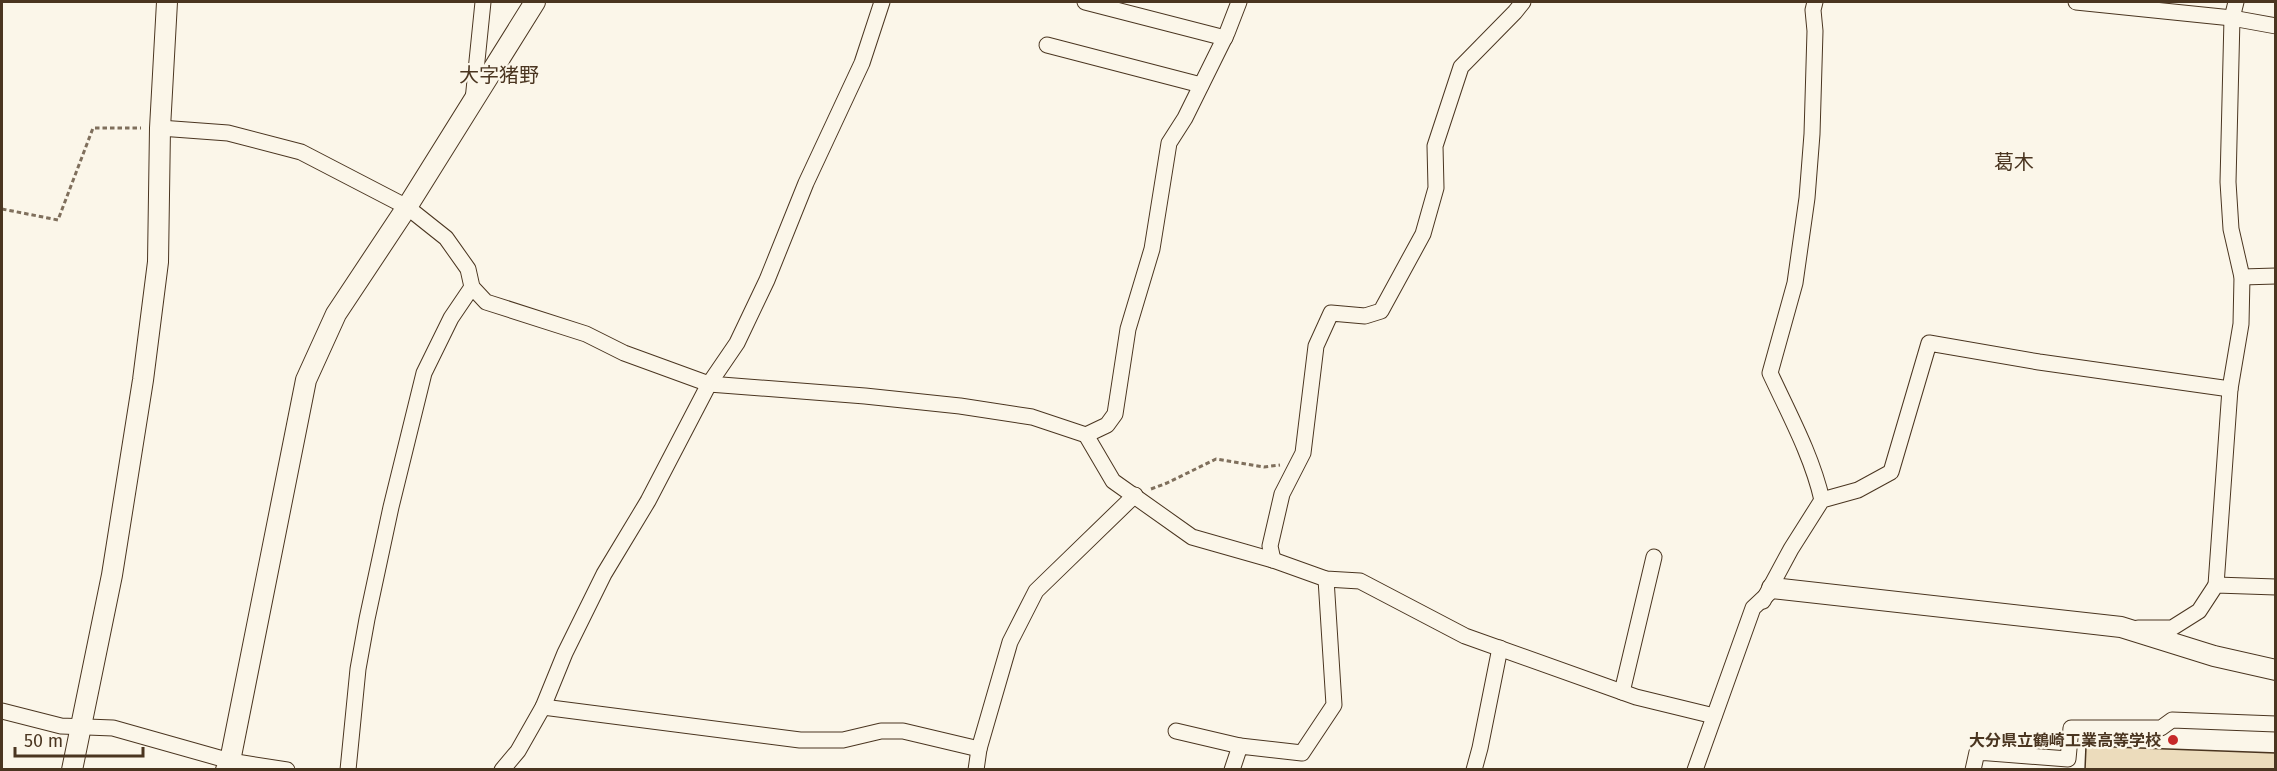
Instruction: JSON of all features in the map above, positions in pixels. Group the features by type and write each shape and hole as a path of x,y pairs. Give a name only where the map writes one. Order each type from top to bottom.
{"street":[{"path":"72,770 112,575 143,380 158,262 160,128 167,2"},
{"path":"473,101 483,2"},
{"path":"228,765 306,380 336,314 407,207 535,2"},
{"path":"502,770 518,751 543,707 565,653 604,574 648,501 709,384 737,343 767,280 806,183 862,63 882,2"},
{"path":"1085,2 1225,38"},
{"path":"1086,435 1107,425 1115,414 1128,329 1152,249 1169,143 1225,38 1239,2"},
{"path":"1273,560 1270,546 1282,494 1303,453 1316,346 1331,313 1365,316 1381,311 1423,234 1436,188 1434,146 1461,67 1523,2"},
{"path":"1815,2 1813,10 1815,31 1812,134 1807,198 1795,283 1770,373 1819,485 1822,500"},
{"path":"2076,2 2232,18 2276,26"},
{"path":"1767,595 2121,627 2172,628 2199,611 2216,585 2230,389 2241,324 2242,277 2231,229 2228,182 2232,18 2236,2"},
{"path":"1047,45 1201,85"},
{"path":"160,128 228,134 301,152 407,207 446,238 468,269 472,287 486,302 586,334 624,353 709,384 960,406 1032,417 1086,435 1113,481 1192,537 1273,560 1326,579 1360,581 1465,636 1622,692 1714,716"},
{"path":"2242,277 2276,276"},
{"path":"348,770 358,669 365,629 391,507 424,373 451,318 472,287"},
{"path":"1695,770 1754,608 1767,595 1791,549 1822,500 1858,490 1891,472 1929,343 2039,362 2230,389"},
{"path":"976,770 979,749 1010,642 1036,591 1135,495"},
{"path":"1622,692 1654,557"},
{"path":"1176,731 1240,746 1302,753 1334,705 1326,579"},
{"path":"2216,585 2276,587"},
{"path":"2121,627 2214,656 2276,670"},
{"path":"1474,770 1500,648"},
{"path":"543,707 800,740 843,740 881,731 903,731 979,749"},
{"path":"2,711 61,726 113,728 228,765 287,770"},
{"path":"1972,770 1977,752 2068,759 2072,728 2161,728 2172,720 2276,724"},
{"path":"1232,770 1240,746"}],"path":[{"path":"2,208 58,220 93,128 160,128"},
{"path":"1135,495 1167,483 1216,459 1264,467 1298,463"}],"building":[{"path":"2086,746 2276,753 2276,770 2085,770"}],"place":[{"name":"大分県立鶴崎工業高等学校","path":"2173,740"}],"district":[{"name":"大字猪野","path":"499,75"},
{"name":"葛木","path":"2014,162"}]}
